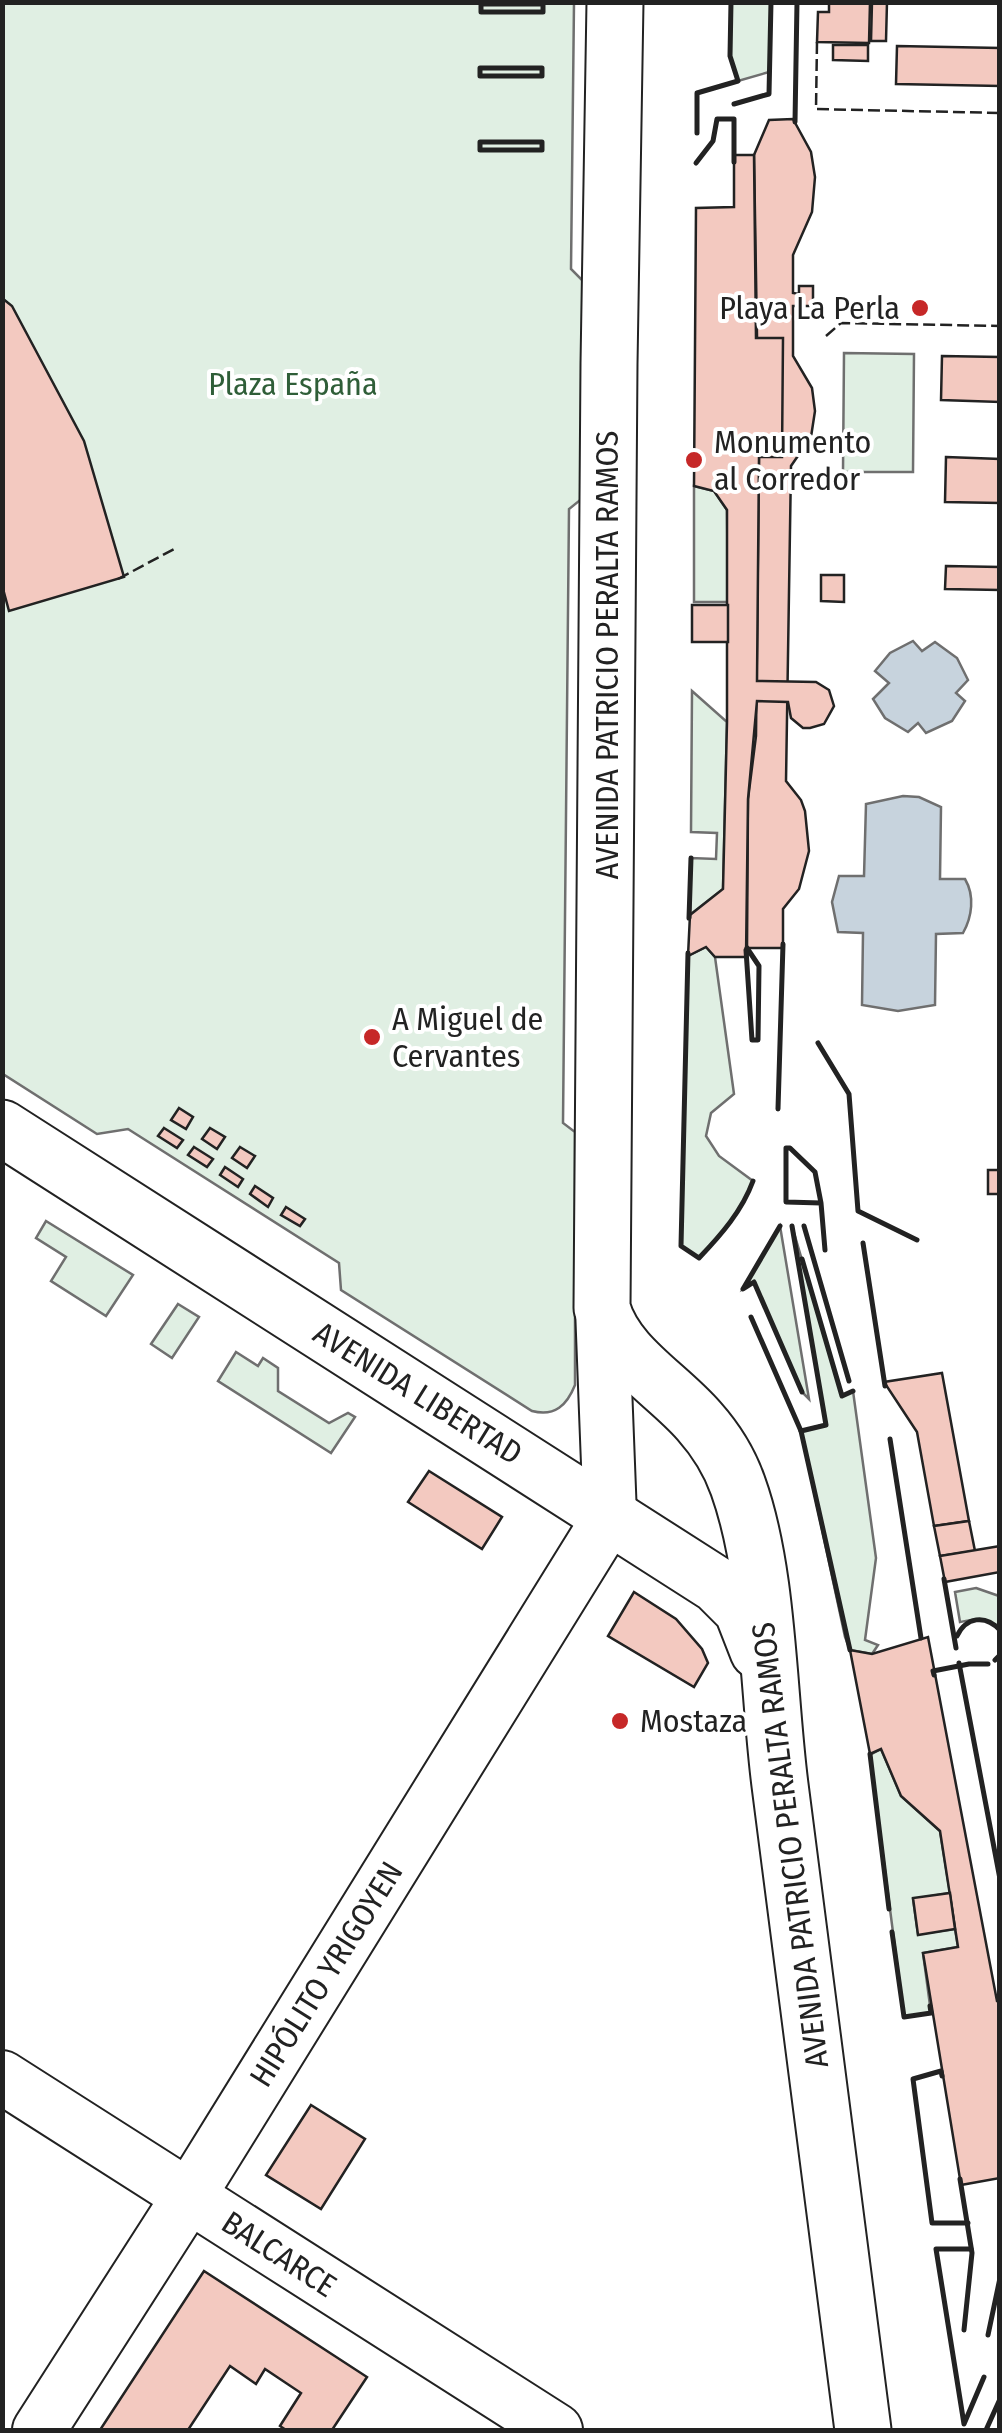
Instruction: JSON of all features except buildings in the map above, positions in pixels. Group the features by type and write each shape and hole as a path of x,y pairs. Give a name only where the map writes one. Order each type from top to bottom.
{"main road":[{"name":"AVENIDA PATRICIO PERALTA RAMOS","path":"616,2 608,384 602,1308 615,1338 700,1422 738,1484 757,1566 771,1708 863,2430"},
{"name":"AVENIDA LIBERTAD","path":"2,1128 718,1585 742,1610 756,1642 771,1708"}],"street":[{"name":"AVENIDA PATRICIO PERALTA RAMOS","path":"602,1308 610,1516"},
{"name":"HIPÓLITO YRIGOYEN","path":"39,2430 189,2196 610,1516"},
{"name":"BALCARCE","path":"2,2077 556,2430"}],"green space":[{"name":"Plaza España","path":"2,3 574,3 571,269 586,284 584,497 569,509 563,1123 575,1132 575,1385 564,1404 554,1411 532,1411 341,1290 339,1263 128,1129 97,1134 3,1074"},
{"path":"731,3 771,3 769,72 738,81 730,56"},
{"path":"844,353 914,354 913,472 843,472"},
{"path":"694,486 714,491 727,510 728,602 694,602"},
{"path":"692,691 727,722 723,889 690,915 691,858 716,859 717,833 691,832"},
{"path":"706,947 715,957 734,1094 711,1113 706,1136 719,1156 753,1181 737,1212 699,1258 681,1246 688,956"},
{"path":"46,1221 133,1275 106,1316 51,1281 66,1257 36,1238"},
{"path":"780,1226 809,1399 802,1392 754,1283 743,1289"},
{"path":"792,1226 842,1396 853,1391 876,1558 865,1640 878,1645 872,1654 850,1650 845,1637 801,1431 826,1424"},
{"path":"178,1304 199,1317 172,1358 151,1344"},
{"path":"236,1352 258,1366 263,1358 278,1368 278,1391 329,1423 348,1413 355,1417 331,1453 218,1381"},
{"path":"976,1588 999,1596 999,1630 986,1621 960,1622 955,1592"},
{"path":"881,1749 901,1796 940,1831 950,1893 913,1899 918,1934 955,1929 958,1947 923,1953 931,2013 904,2017 870,1755"}],"shaded area":[{"path":"913,641 922,651 935,642 957,658 968,680 956,693 965,701 952,721 926,733 918,723 908,732 885,718 873,699 889,683 875,671 890,653"},
{"path":"903,796 919,797 941,807 940,879 965,879 971,906 963,933 936,934 935,1005 898,1011 862,1005 863,933 838,932 832,902 839,876 864,876 866,804"}],"fence":[{"path":"817,42 816,109 1000,113"},
{"path":"826,336 841,323 1000,326"},
{"path":"118,579 176,548"}],"wall":[{"path":"697,133 697,93 738,81 730,56 731,2"},
{"path":"734,104 769,94 771,2"},
{"path":"795,122 797,2"},
{"path":"481,4 543,4 543,12 481,12 481,4"},
{"path":"480,68 542,68 542,76 480,76 480,68"},
{"path":"696,163 713,141 717,119 734,119 734,162"},
{"path":"480,142 542,142 542,150 480,150 480,142"},
{"path":"689,918 691,858"},
{"path":"778,1109 783,944"},
{"path":"746,950 752,1040 758,1040 759,966 747,948"},
{"path":"688,953 681,1246 699,1258 730,1222 753,1181"},
{"path":"818,1043 849,1094 858,1211 917,1240"},
{"path":"821,1203 815,1172 786,1148 786,1202 821,1203 825,1250"},
{"path":"780,1226 743,1289 754,1282 802,1392"},
{"path":"751,1317 801,1431 826,1425 792,1226"},
{"path":"804,1226 849,1381"},
{"path":"863,1243 885,1386"},
{"path":"802,1259 842,1396 853,1391"},
{"path":"801,1431 850,1650"},
{"path":"890,1439 921,1638"},
{"path":"944,1579 956,1648"},
{"path":"957,1636 965,1625 976,1620 1000,1630"},
{"path":"995,1660 1000,1655"},
{"path":"959,1663 1000,1879"},
{"path":"934,1675 933,1671 988,1664"},
{"path":"870,1754 889,1909"},
{"path":"892,1932 904,2017 931,2013 930,2006"},
{"path":"942,2076 941,2071 913,2079 932,2223 968,2223"},
{"path":"960,2179 972,2253 964,2330"},
{"path":"971,2249 936,2249 964,2424 984,2377"},
{"path":"988,2335 1000,2278"},
{"path":"986,2430 1000,2399"}],"place":[{"name":"Playa La Perla","path":"920,308"},
{"name":"Monumento al Corredor","path":"694,460"},
{"name":"A Miguel de Cervantes","path":"372,1037"},
{"name":"Mostaza","path":"620,1721"}]}
